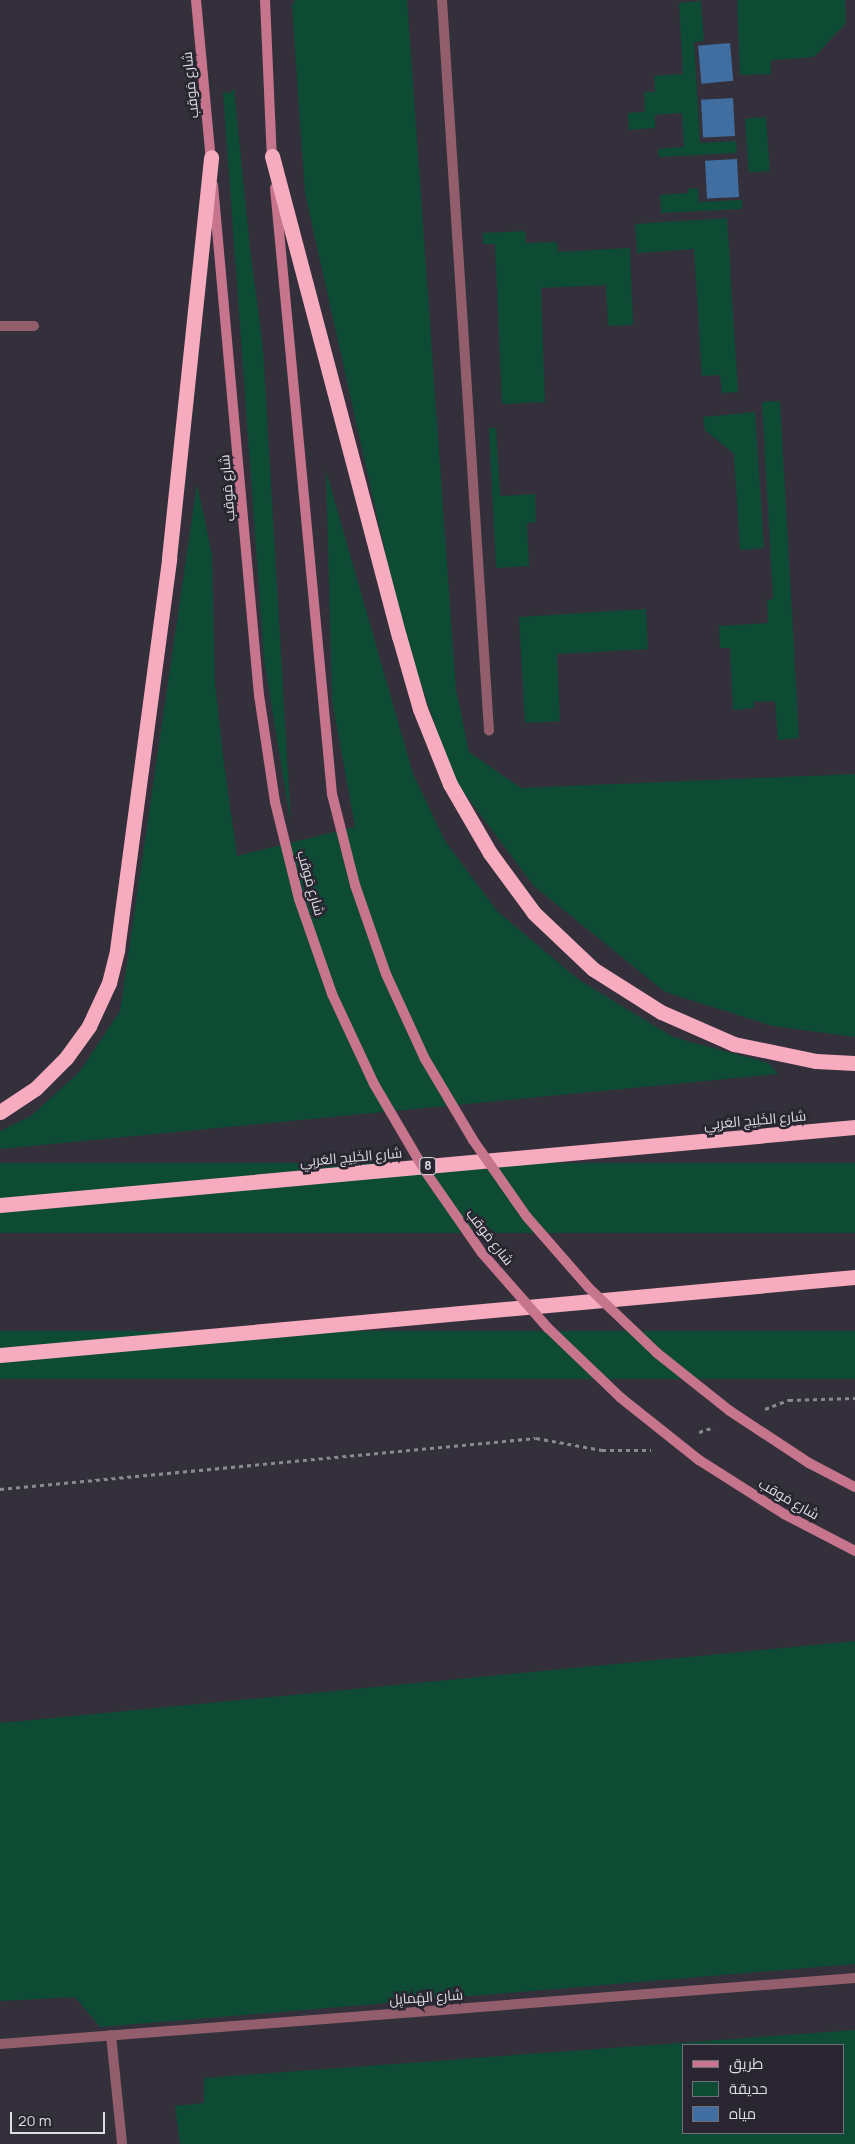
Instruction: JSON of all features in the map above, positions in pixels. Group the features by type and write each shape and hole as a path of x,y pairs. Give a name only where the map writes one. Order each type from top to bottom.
{"highway":[{"path":"272,156 398,636 420,709 450,784 490,853 534,913 593,969 661,1012 734,1044 816,1061 855,1063"},
{"path":"0,1112 36,1088 66,1058 89,1026 109,983 117,950 169,558 211,158"},
{"name":"شارع الخَلِيج العَربِي","path":"0,1205 855,1128"},
{"path":"0,1355 855,1277"}],"main road":[{"name":"شارع مَوقب","path":"196,0 260,695 275,802 299,899 336,1002 374,1084 415,1155 482,1253 548,1328 620,1398 707,1464 784,1514 855,1551"},
{"path":"265,0 272,156 332,794 355,885 386,974 418,1042 473,1140 527,1217 589,1288 657,1353 730,1411 809,1463 855,1487"},
{"path":"265,14 273,0"}],"street":[{"path":"442,0 489,730"},
{"path":"0,326 34,326"},
{"name":"شارع الهَمايِل","path":"0,2044 855,1978"},
{"path":"111,2035 122,2144"}],"path":[{"path":"761,1410 789,1400 855,1398"},
{"path":"695,1434 723,1424"},
{"path":"0,1489 536,1438 602,1450 649,1451 658,1447"}],"green space":[{"path":"295,0 407,0 456,690 469,752 521,788 855,774 855,1037 773,1026 665,992 534,886 453,778 402,628 305,193 292,7"},
{"path":"737,0 845,0 846,23 814,57 771,60 771,74 740,75"},
{"path":"701,1 704,41 694,42 700,143 736,141 737,153 659,157 658,149 684,147 682,113 655,115 655,128 629,130 628,113 645,112 644,92 655,92 654,76 683,74 679,3"},
{"path":"234,89 250,249 263,348 291,825 264,659 223,91 229,94"},
{"path":"766,117 770,171 749,172 745,118"},
{"path":"698,188 699,202 742,200 742,209 661,213 660,195 688,193 688,189"},
{"path":"727,218 738,392 722,393 720,375 702,376 694,249 637,253 635,224"},
{"path":"525,231 526,243 557,242 558,252 630,248 633,325 608,326 606,285 541,288 545,402 502,404 495,244 483,244 483,233"},
{"path":"780,401 799,738 778,740 775,701 754,702 754,708 733,710 730,648 720,648 719,626 768,623 767,600 773,599 762,402"},
{"path":"755,412 764,548 740,550 734,454 705,430 703,417"},
{"path":"489,428 496,428 500,496 535,494 536,522 527,523 529,566 496,568"},
{"path":"326,471 413,774 445,841 497,911 579,980 673,1037 769,1063 778,1074 0,1149 0,1131 31,1116 80,1071 120,1011 197,484 212,555 215,684 237,856 355,827 332,700"},
{"path":"646,609 648,649 557,654 560,721 525,723 519,617"},
{"path":"0,1163 855,1163 855,1233 0,1233"},
{"path":"0,1331 855,1331 855,1379 0,1379"},
{"path":"855,1641 855,1964 100,2027 75,1997 0,2001 0,1723"},
{"path":"855,2030 855,2144 180,2144 175,2106 204,2103 204,2078"}],"water":[{"path":"730,43 733,81 701,84 698,46"},
{"path":"733,98 735,136 703,138 701,100"},
{"path":"737,159 739,197 707,199 705,161"}]}
